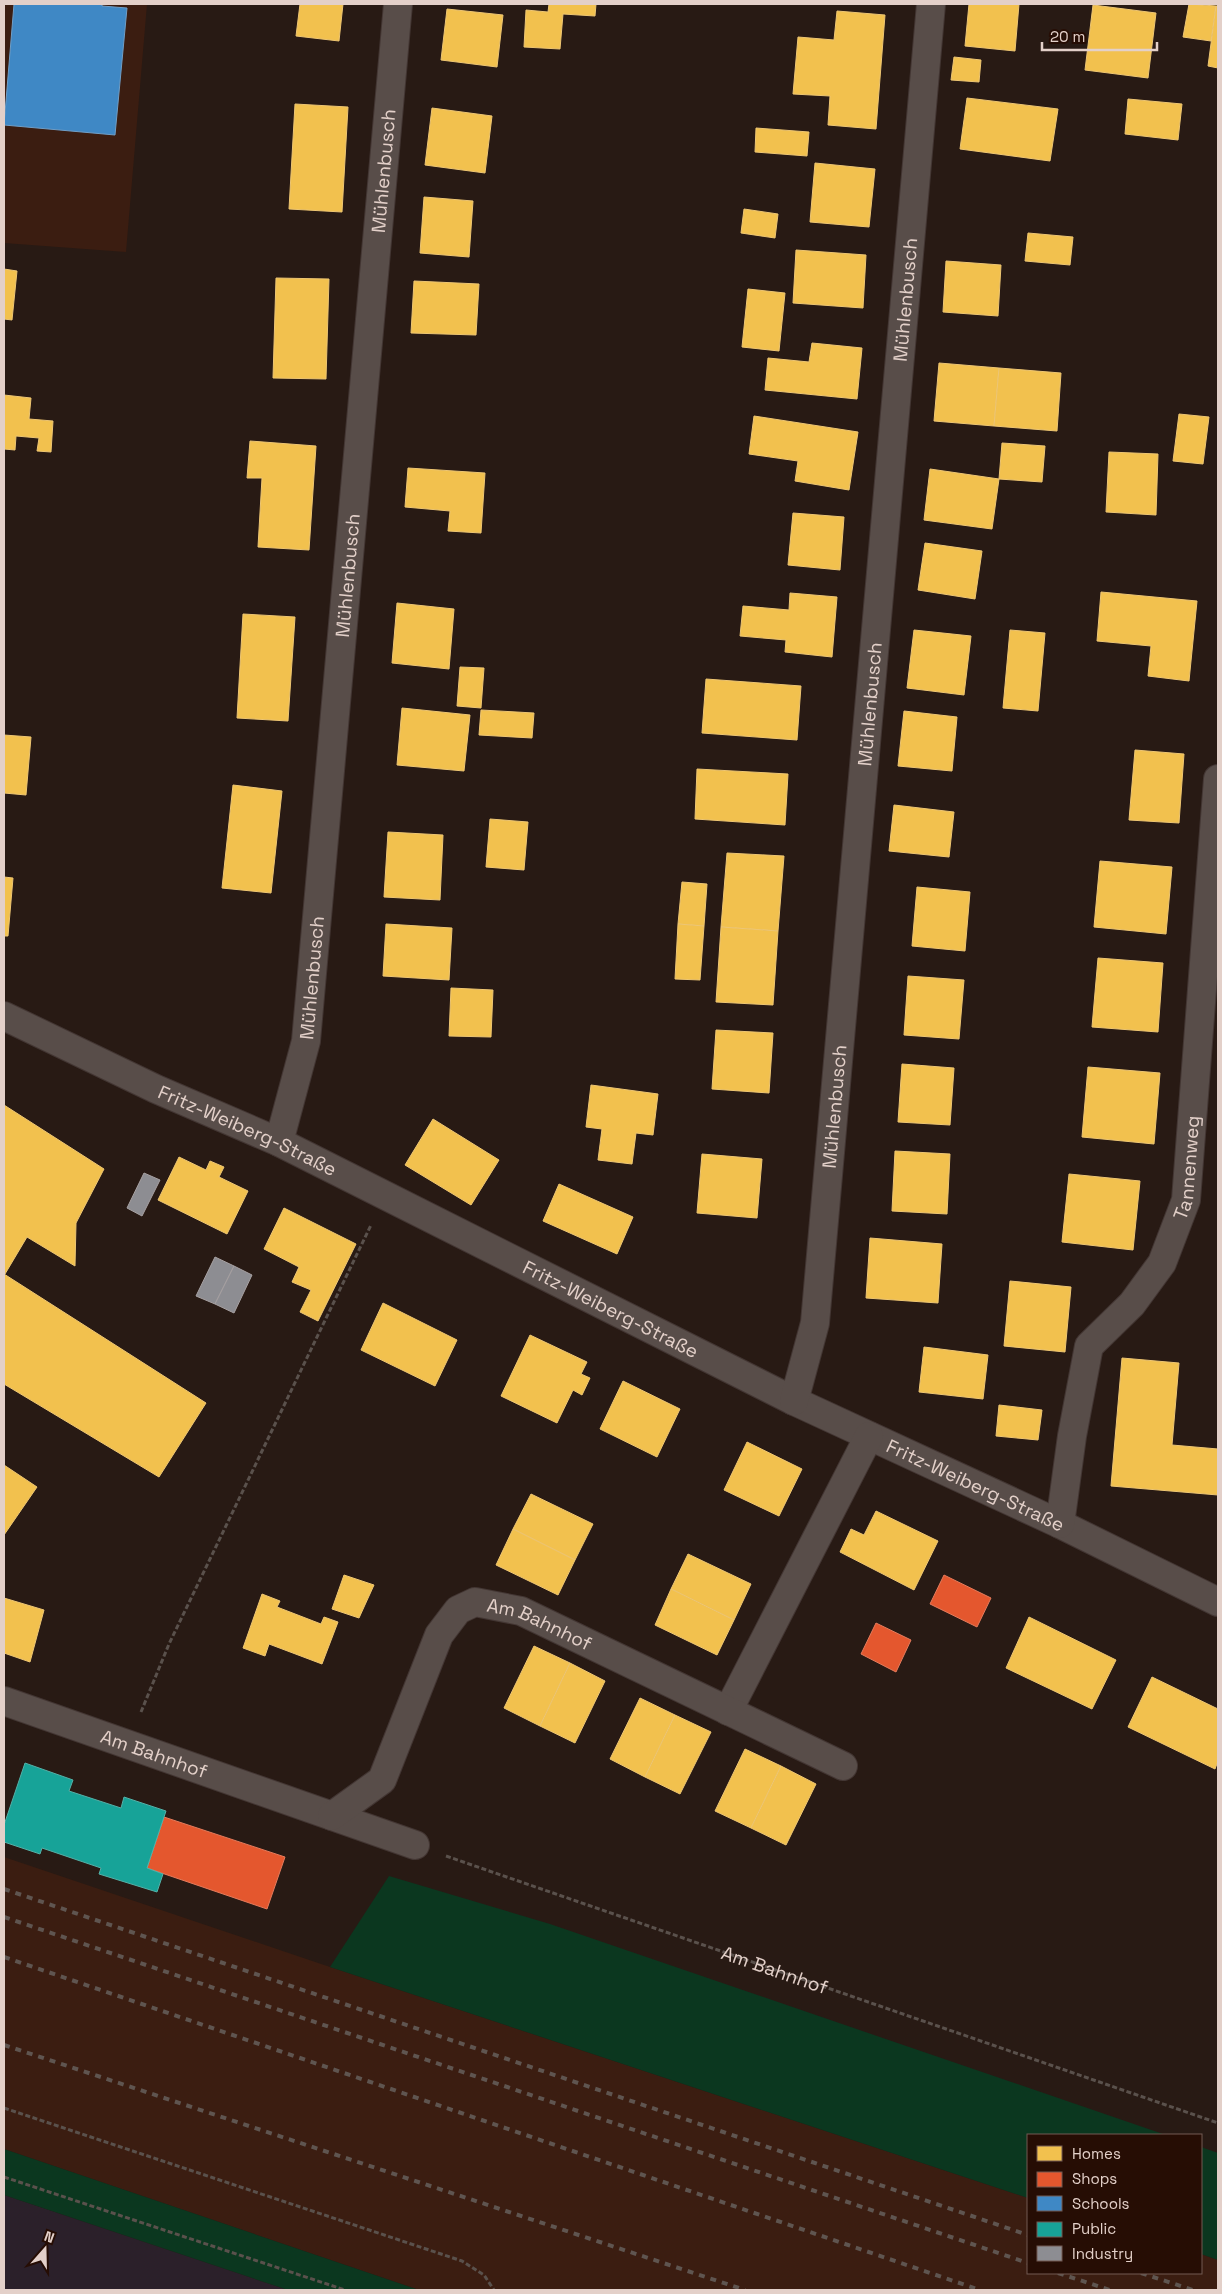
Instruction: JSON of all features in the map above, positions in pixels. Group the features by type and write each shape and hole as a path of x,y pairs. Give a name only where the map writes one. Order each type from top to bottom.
{"street":[{"name":"Mühlenbusch","path":"278,1142 306,1041 398,4"},
{"name":"Mühlenbusch","path":"794,1401 814,1323 931,4"},
{"name":"Tannenweg","path":"1060,1524 1072,1436 1089,1346 1132,1304 1162,1263 1186,1200 1208,1031 1218,779"},
{"name":"Fritz-Weiberg-Straße","path":"4,1016 156,1089 278,1142 794,1401 1060,1524 1218,1602"},
{"path":"728,1711 869,1436"},
{"name":"Am Bahnhof","path":"332,1816 382,1780 439,1635 458,1610 475,1602 520,1611 843,1766"},
{"name":"Am Bahnhof","path":"4,1701 127,1746 415,1845"}],"path":[{"path":"127,1746 169,1644 385,1195"},
{"name":"Am Bahnhof","path":"415,1845 1218,2123"},
{"path":"4,2108 462,2261 484,2275 494,2290"},
{"path":"4,2177 344,2290"}],"shaded area":[{"path":"4,4 147,4 126,252 4,243"},
{"path":"4,1857 1027,2198 1027,2274 1202,2274 1202,2254 1218,2260 1218,2290 419,2290 4,2149"},
{"path":"4,2195 288,2290 4,2290"}],"green space":[{"path":"389,1876 550,1924 1163,2134 1027,2134 1027,2198 330,1967"},
{"path":"1202,2147 1218,2153 1218,2260 1202,2254"},
{"path":"4,2149 419,2290 288,2290 4,2195"}],"building: Homes":[{"path":"300,4 343,4 339,41 296,36"},
{"path":"549,4 596,4 595,16 563,14 560,49 524,47 526,10 548,12"},
{"path":"969,4 1019,4 1015,51 965,46"},
{"path":"1189,4 1216,6 1211,41 1183,37"},
{"path":"1093,5 1156,13 1148,78 1085,70"},
{"path":"1216,6 1218,6 1218,68 1208,66"},
{"path":"447,9 503,15 497,67 441,60"},
{"path":"837,11 885,15 876,129 828,125 830,96 793,94 798,37 834,40"},
{"path":"954,57 981,60 979,82 951,80"},
{"path":"967,98 1058,109 1050,161 960,149"},
{"path":"1128,99 1182,104 1178,140 1125,134"},
{"path":"295,104 348,107 342,212 289,209"},
{"path":"432,108 492,116 485,173 425,165"},
{"path":"756,128 809,132 807,156 755,152"},
{"path":"815,163 875,169 869,227 810,222"},
{"path":"424,197 473,201 469,257 420,253"},
{"path":"744,209 778,214 775,238 741,233"},
{"path":"1028,233 1073,237 1070,265 1025,261"},
{"path":"796,250 866,255 863,308 793,303"},
{"path":"946,261 1001,265 998,316 943,312"},
{"path":"4,269 17,271 12,320 4,319"},
{"path":"276,278 329,279 326,379 273,378"},
{"path":"414,281 479,284 476,335 411,333"},
{"path":"748,289 785,293 779,351 742,347"},
{"path":"812,343 862,348 857,399 765,390 768,358 809,362"},
{"path":"939,363 999,368 994,426 934,421"},
{"path":"999,368 1061,373 1057,431 994,426"},
{"path":"4,395 31,398 29,419 53,421 51,452 37,451 39,438 16,436 15,450 4,449"},
{"path":"1179,414 1209,417 1203,464 1173,461"},
{"path":"754,416 858,432 849,490 795,481 798,461 749,454"},
{"path":"250,441 316,446 309,550 258,547 262,478 247,478"},
{"path":"1002,443 1045,446 1042,482 999,479"},
{"path":"1109,452 1158,454 1156,515 1106,512"},
{"path":"408,468 485,473 481,533 448,531 450,511 405,507"},
{"path":"930,469 999,479 992,529 924,520"},
{"path":"793,513 844,517 840,570 788,565"},
{"path":"925,543 982,551 975,599 918,590"},
{"path":"1101,592 1197,601 1189,681 1148,676 1151,646 1097,641"},
{"path":"790,593 837,597 832,657 785,652 786,640 740,636 743,606 789,610"},
{"path":"397,603 454,609 449,669 392,663"},
{"path":"243,614 295,617 288,721 237,718"},
{"path":"914,630 971,636 964,695 907,688"},
{"path":"1010,630 1045,633 1038,711 1003,708"},
{"path":"460,667 484,668 481,708 457,706"},
{"path":"706,679 801,686 797,740 702,733"},
{"path":"402,708 470,715 464,771 397,765"},
{"path":"481,710 534,713 532,738 479,735"},
{"path":"904,711 957,717 952,771 898,766"},
{"path":"4,735 31,737 26,795 4,793"},
{"path":"1135,750 1184,754 1179,823 1129,820"},
{"path":"697,769 788,774 785,825 695,819"},
{"path":"233,785 282,791 271,893 222,888"},
{"path":"894,805 954,812 949,857 889,851"},
{"path":"490,819 528,822 524,870 486,867"},
{"path":"388,832 443,835 440,900 384,897"},
{"path":"727,853 784,856 778,931 721,927"},
{"path":"1100,861 1172,867 1166,934 1094,927"},
{"path":"4,877 13,878 8,936 4,936"},
{"path":"682,882 707,884 704,926 678,924"},
{"path":"917,887 970,892 965,951 912,946"},
{"path":"386,924 452,928 449,980 383,976"},
{"path":"678,924 704,926 700,980 675,979"},
{"path":"721,927 778,931 773,1005 716,1002"},
{"path":"1098,958 1163,963 1158,1032 1092,1027"},
{"path":"908,976 964,980 959,1039 904,1035"},
{"path":"451,988 493,990 491,1037 449,1036"},
{"path":"716,1030 773,1033 769,1093 712,1089"},
{"path":"902,1064 954,1068 950,1125 898,1122"},
{"path":"1088,1067 1160,1073 1154,1144 1082,1137"},
{"path":"591,1085 658,1094 653,1135 636,1133 632,1164 598,1160 602,1129 586,1127"},
{"path":"4,1105 104,1169 76,1223 75,1266 27,1237 4,1274"},
{"path":"433,1119 499,1160 471,1205 405,1165"},
{"path":"895,1151 950,1154 947,1214 892,1211"},
{"path":"702,1154 762,1159 757,1218 697,1213"},
{"path":"179,1157 206,1170 210,1161 224,1167 219,1177 248,1191 227,1234 158,1200"},
{"path":"1069,1174 1140,1181 1133,1250 1062,1242"},
{"path":"559,1184 633,1217 617,1254 543,1221"},
{"path":"284,1208 356,1244 318,1321 300,1312 311,1290 292,1282 299,1267 264,1249"},
{"path":"870,1238 942,1244 938,1303 866,1298"},
{"path":"4,1274 206,1403 159,1477 4,1384"},
{"path":"1010,1281 1071,1287 1065,1352 1004,1346"},
{"path":"383,1303 457,1340 435,1386 361,1350"},
{"path":"530,1335 587,1362 581,1374 590,1378 582,1395 573,1390 557,1423 501,1396"},
{"path":"924,1347 988,1355 983,1399 919,1392"},
{"path":"1122,1358 1179,1363 1172,1445 1218,1449 1218,1495 1111,1486"},
{"path":"623,1381 680,1409 657,1457 600,1429"},
{"path":"999,1405 1042,1410 1038,1440 996,1436"},
{"path":"747,1442 802,1469 779,1516 724,1490"},
{"path":"4,1465 37,1487 4,1535"},
{"path":"531,1494 593,1524 575,1560 513,1529"},
{"path":"876,1511 938,1541 914,1590 840,1552 851,1529 864,1535"},
{"path":"513,1529 575,1560 558,1595 496,1565"},
{"path":"688,1554 751,1584 734,1620 671,1589"},
{"path":"344,1575 374,1585 359,1618 332,1609"},
{"path":"671,1589 734,1620 717,1655 655,1625"},
{"path":"262,1594 280,1601 277,1607 321,1624 324,1617 338,1622 322,1664 269,1644 265,1656 243,1648"},
{"path":"4,1598 44,1610 30,1662 4,1653"},
{"path":"1029,1617 1116,1660 1092,1709 1006,1668"},
{"path":"534,1646 570,1663 540,1726 504,1708"},
{"path":"570,1663 605,1681 575,1743 540,1726"},
{"path":"1152,1677 1218,1709 1218,1761 1215,1769 1128,1727"},
{"path":"640,1698 675,1715 645,1777 610,1759"},
{"path":"675,1715 711,1732 680,1794 645,1777"},
{"path":"745,1749 781,1766 751,1828 715,1811"},
{"path":"781,1766 816,1784 786,1845 751,1828"}],"building: Shops":[{"path":"944,1575 991,1598 977,1627 930,1604"},
{"path":"876,1623 911,1640 896,1672 861,1654"},
{"path":"164,1817 285,1857 267,1909 147,1868"}],"building: Schools":[{"path":"14,4 102,4 102,6 127,8 115,135 4,125"}],"building: Public":[{"path":"25,1763 73,1780 69,1791 121,1808 124,1797 166,1811 147,1868 163,1874 157,1892 99,1874 101,1868 42,1848 40,1854 4,1842 4,1825"}],"building: Industry":[{"path":"144,1173 160,1180 142,1216 127,1208"},
{"path":"215,1257 234,1266 215,1304 196,1296"},
{"path":"234,1266 252,1275 234,1313 215,1304"}],"railway":[{"path":"4,1889 1027,2235"},
{"path":"4,1917 1027,2263"},
{"path":"4,1957 980,2290"},
{"path":"4,2045 745,2290"},
{"path":"1061,2274 1110,2290"},
{"path":"1144,2274 1193,2290"}]}
